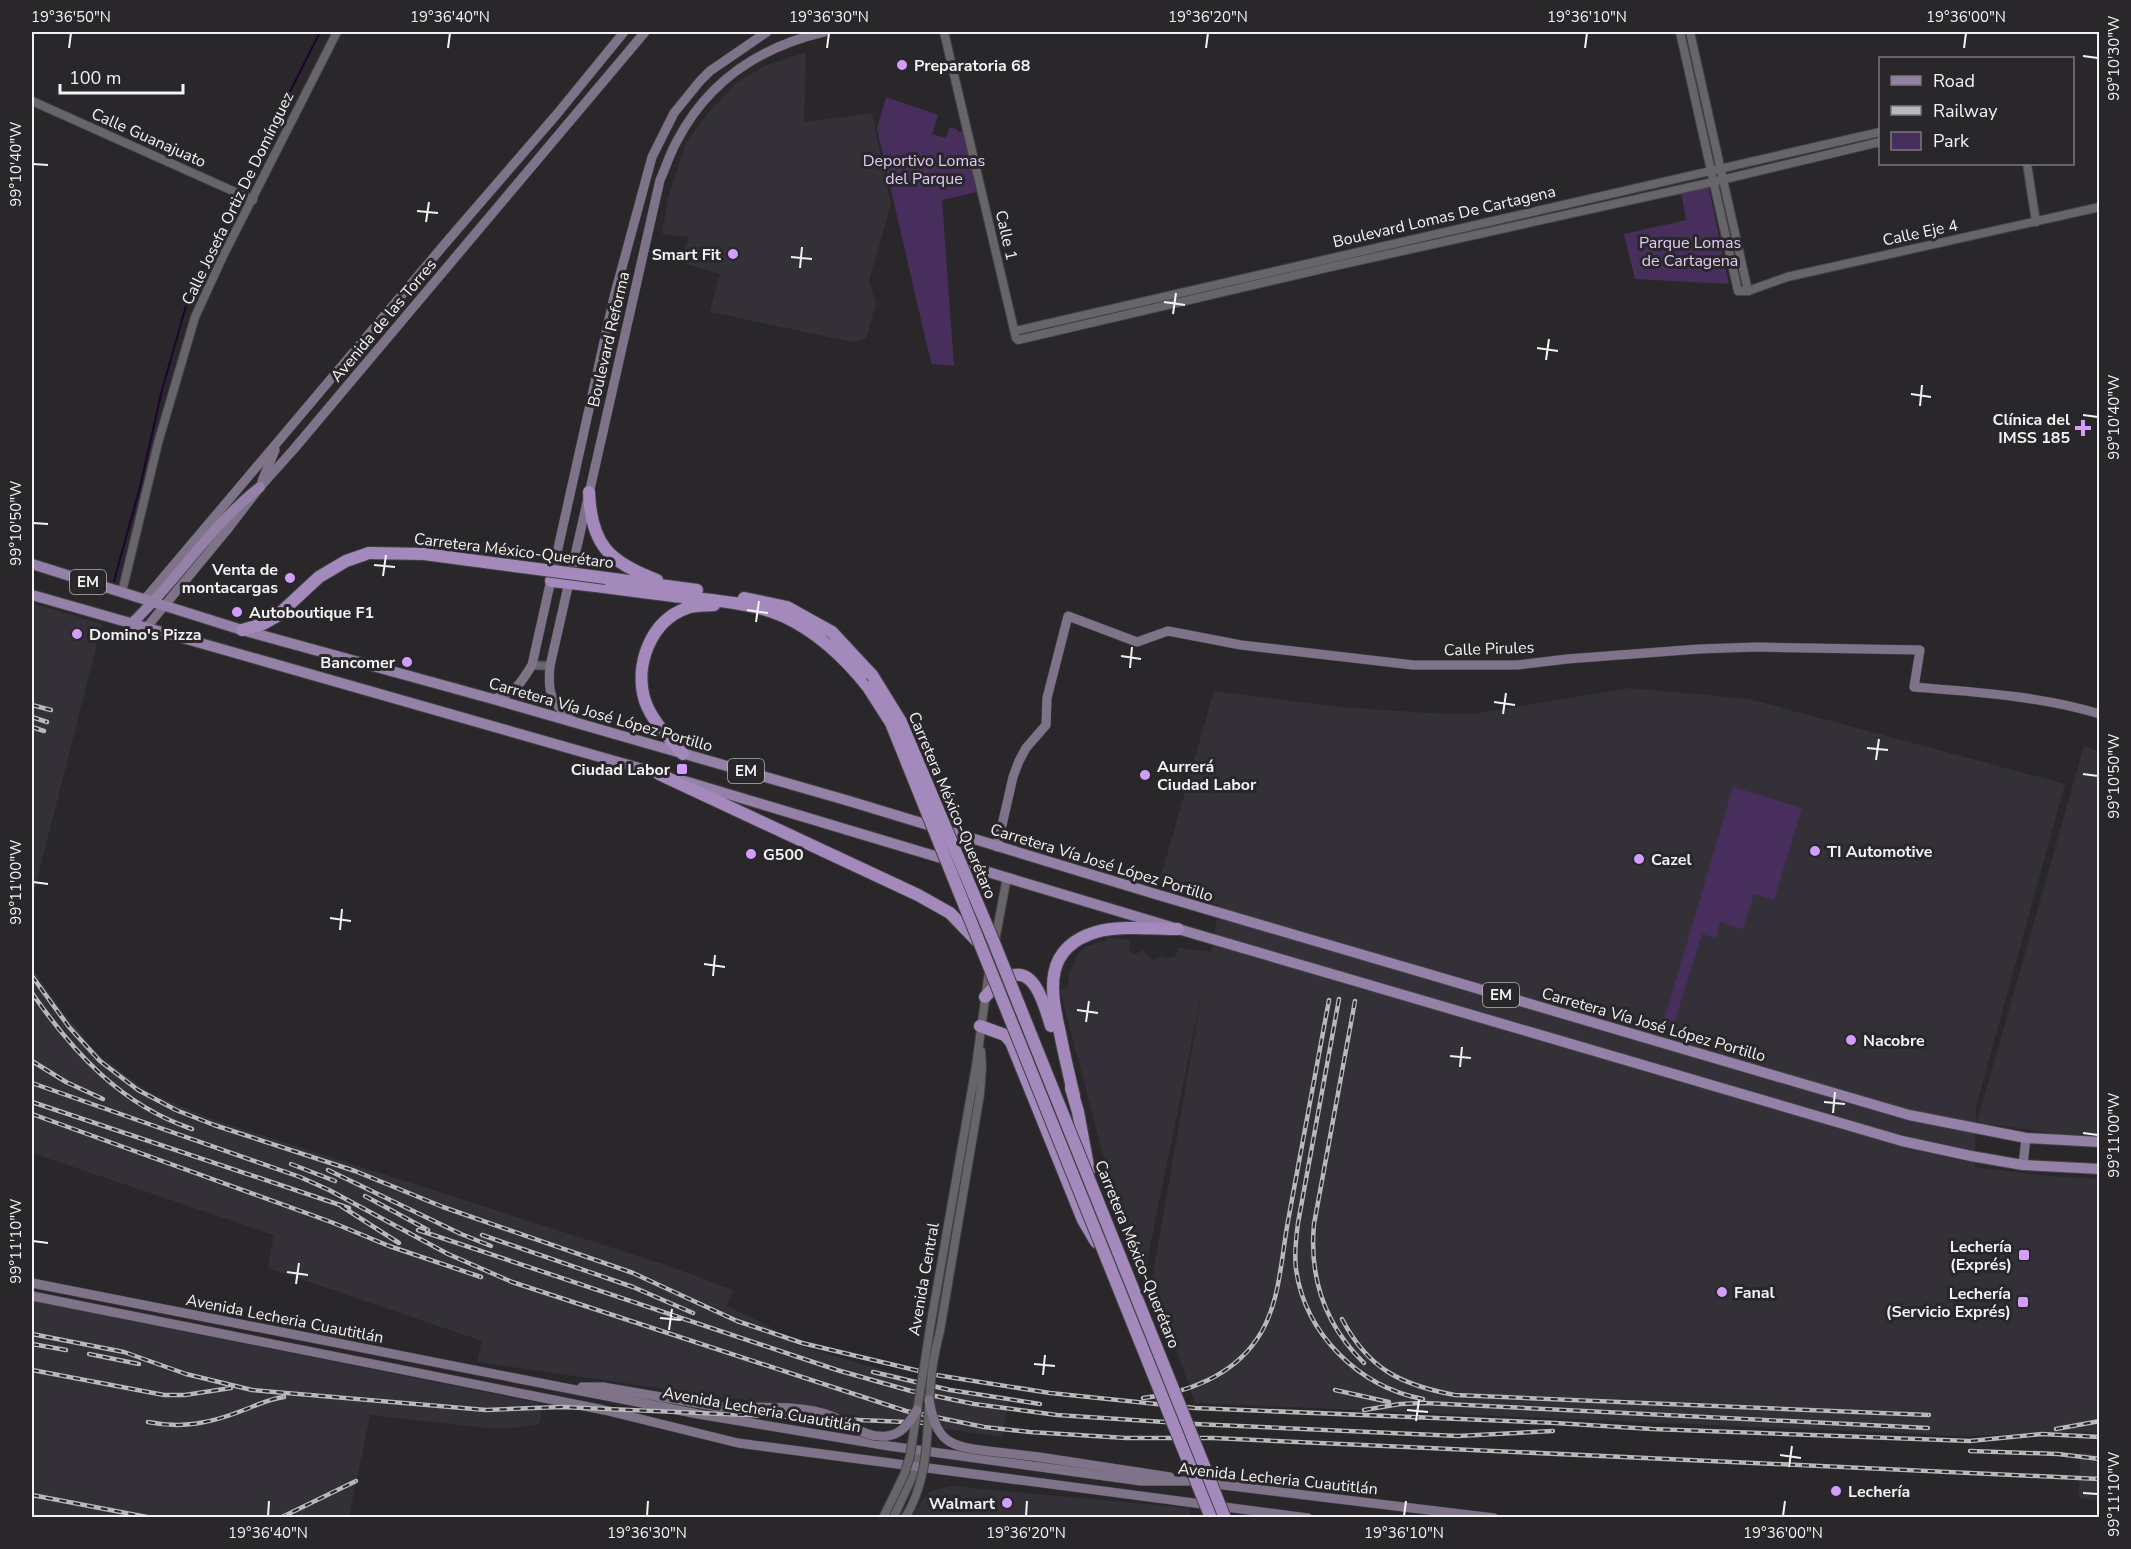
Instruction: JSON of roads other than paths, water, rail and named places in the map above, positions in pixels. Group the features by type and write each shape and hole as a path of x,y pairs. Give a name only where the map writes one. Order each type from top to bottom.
{"highway":[{"path":"589,492 594,529 606,549 618,562 633,571 681,588"},
{"name":"Carretera México-Querétaro","path":"242,630 263,624 290,606 319,577 346,561 369,553 424,554 681,588 787,607 832,632 901,722 1091,1181 1225,1518"},
{"name":"Carretera México-Querétaro","path":"551,580 708,599 756,608 784,617 825,642 870,681 891,723 983,947 1106,1261 1211,1518"},
{"path":"683,754 657,724 645,702 641,682 642,662 648,645 659,627 671,616 688,608 731,604"},
{"path":"659,774 950,912 983,947"},
{"path":"1091,1181 1053,1000 1054,971 1063,953 1079,939 1098,931 1178,929"},
{"path":"985,997 1007,977 1021,976 1034,983 1045,1006 1074,1096"},
{"path":"980,1026 1005,1035 1016,1053 1083,1220 1106,1261"}],"main road":[{"name":"Avenida de las Torres","path":"146,628 154,602 277,444 449,239 558,114 624,32"},
{"name":"Avenida de las Torres","path":"260,487 645,32"},
{"name":"Boulevard Reforma","path":"493,699 512,692 532,665 614,297 652,157 674,113 700,81 710,71 767,32"},
{"name":"Boulevard Reforma","path":"575,723 551,699 550,666 660,180 676,142 703,102 730,76 773,48 824,32"},
{"path":"292,426 304,437"},
{"path":"131,624 154,602 240,502 260,487 277,444"},
{"name":"Carretera Vía José López Portillo","path":"32,564 242,630 849,801 997,847 1909,1115 2026,1138 2100,1142"},
{"name":"EM","path":"32,595 221,647 659,774 1902,1141 2023,1165 2100,1169"},
{"name":"Calle Pirules","path":"997,847 1012,777 1026,748 1046,725 1047,698 1068,616 1137,642 1168,630 1241,645 1413,665 1517,665 1567,659 1744,647 1920,650 1914,687 2000,694 2078,707 2100,714"},
{"path":"2023,1165 2026,1138"},
{"name":"Avenida Lecheria Cuautitlán","path":"32,1283 698,1414 920,1450 1141,1481 1190,1481 1492,1517"},
{"name":"Avenida Lecheria Cuautitlán","path":"32,1296 604,1410 738,1443 1308,1518"},
{"path":"99,1310 101,1298"},
{"path":"566,1388 603,1387 719,1407 817,1412 833,1417 867,1434 880,1437 900,1432 908,1425 917,1410"},
{"path":"929,1400 935,1426 951,1444 965,1448 1140,1471 1190,1481"}],"street":[{"name":"Calle Josefa Ortiz De Domínguez","path":"122,592 158,443 195,316 337,32"},
{"name":"Calle 1","path":"944,32 1016,335"},
{"path":"1680,32 1748,291"},
{"path":"1690,32 1717,176"},
{"name":"Calle Guanajuato","path":"32,101 253,200"},
{"name":"Boulevard Lomas De Cartagena","path":"1717,176 1879,133"},
{"name":"Boulevard Lomas De Cartagena","path":"1016,335 1333,261 1879,142"},
{"path":"2027,165 2036,222"},
{"name":"Calle Eje 4","path":"1717,176 1738,291 1748,291 1787,277 2100,207"},
{"path":"532,665 550,666"},
{"name":"Avenida Central","path":"883,1518 904,1475 910,1456 988,978 1007,878"},
{"name":"Avenida Central","path":"905,1518 922,1482 926,1458 931,1379 980,1095 982,1067 978,1042"},
{"path":"893,1518 917,1467 920,1450"}],"waterway":[{"path":"240,191 320,32"},
{"path":"114,581 140,487 162,390 186,306 237,196"}],"railway":[{"path":"32,705 51,710"},
{"path":"32,717 47,722"},
{"path":"32,727 44,731"},
{"path":"32,976 69,1027 100,1061 138,1090 176,1110 214,1125 355,1171 443,1207 633,1273 737,1321 802,1343 936,1375 1050,1393 1195,1408 1970,1441 2042,1434 2100,1437"},
{"path":"32,993 64,1036 101,1074 143,1106 166,1119 192,1129"},
{"path":"1339,999 1298,1223 1295,1251 1301,1293 1323,1336 1357,1370 1377,1383 1400,1393 1423,1399"},
{"path":"1143,1398 1192,1387 1222,1373 1247,1352 1265,1326 1278,1282 1329,1000"},
{"path":"1355,1001 1314,1224 1313,1244 1317,1282 1322,1300 1339,1333 1364,1363"},
{"path":"32,1061 66,1082 103,1099"},
{"path":"32,1083 300,1177 329,1190 448,1254 512,1282 906,1411 984,1427 1126,1438 1213,1438 2100,1479"},
{"path":"32,1102 349,1208"},
{"path":"32,1114 331,1222 389,1246 481,1277"},
{"path":"291,1164 335,1181"},
{"path":"328,1170 461,1234 491,1246"},
{"path":"365,1196 428,1230"},
{"path":"341,1206 399,1243"},
{"path":"418,1230 837,1370 911,1391 974,1404 1057,1415 1195,1424 1458,1436 1553,1431"},
{"path":"482,1235 633,1287 693,1313"},
{"path":"1342,1319 1363,1351 1388,1372 1418,1386 1455,1395 1929,1415"},
{"path":"32,1334 124,1352 186,1374 252,1390 486,1410 561,1407 929,1423"},
{"path":"32,1344 66,1350"},
{"path":"89,1354 139,1364"},
{"path":"32,1370 164,1395 185,1395 231,1388"},
{"path":"873,1372 950,1390 1040,1404"},
{"path":"1335,1390 1389,1402"},
{"path":"148,1422 173,1425 196,1424 232,1415 284,1397"},
{"path":"1364,1410 1400,1404 1425,1403 1928,1428"},
{"path":"2056,1429 2100,1421"},
{"path":"1970,1451 2058,1454 2100,1459"},
{"path":"280,1518 356,1481"},
{"path":"32,1495 152,1518"}],"place":[{"name":"Preparatoria 68","path":"902,65"},
{"name":"Smart Fit","path":"733,254"},
{"name":"Clínica del IMSS 185","path":"2083,428"},
{"name":"Venta de montacargas","path":"290,578"},
{"name":"Autoboutique F1","path":"237,612"},
{"name":"Domino's Pizza","path":"77,634"},
{"name":"Bancomer","path":"407,662"},
{"name":"Ciudad Labor","path":"682,769"},
{"name":"Aurrerá Ciudad Labor","path":"1145,775"},
{"name":"TI Automotive","path":"1815,851"},
{"name":"G500","path":"751,854"},
{"name":"Cazel","path":"1639,859"},
{"name":"Nacobre","path":"1851,1040"},
{"name":"Lechería (Exprés)","path":"2024,1255"},
{"name":"Fanal","path":"1722,1292"},
{"name":"Lechería (Servicio Exprés)","path":"2023,1302"},
{"name":"Lechería","path":"1836,1491"},
{"name":"Walmart","path":"1007,1503"}],"park label":[{"name":"Deportivo Lomas del Parque","path":"924,169"},
{"name":"Parque Lomas de Cartagena","path":"1690,251"}]}
